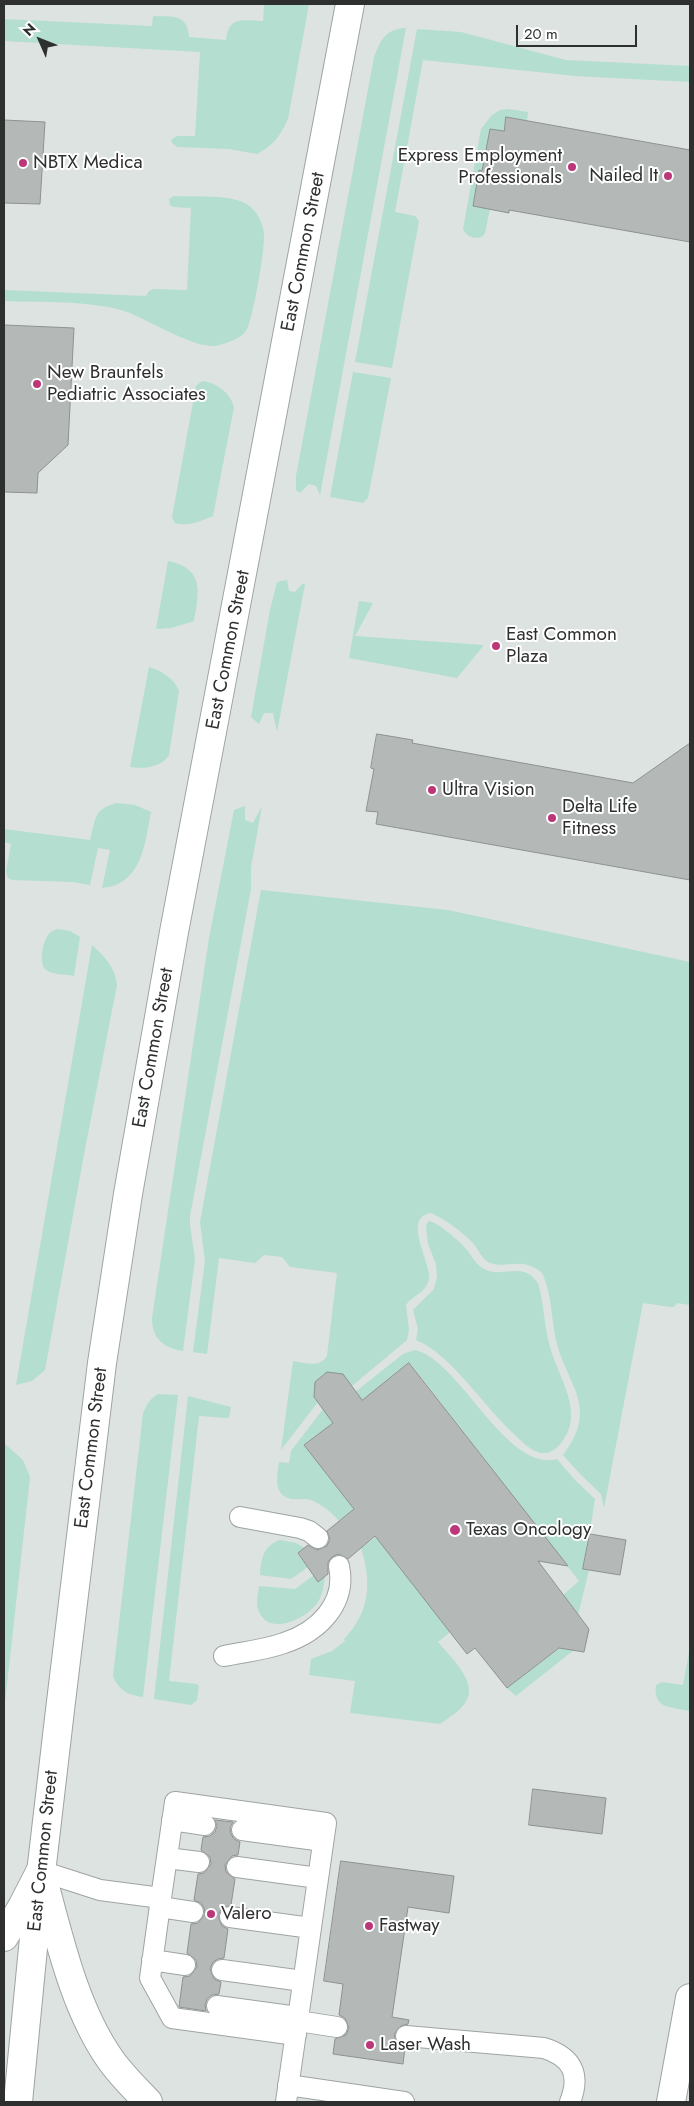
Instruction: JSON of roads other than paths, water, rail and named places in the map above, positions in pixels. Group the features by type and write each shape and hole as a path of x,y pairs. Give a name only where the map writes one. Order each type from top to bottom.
{"main road":[{"name":"East Common Street","path":"18,2102 41,1871 102,1363 128,1194 174,932 350,4"},
{"path":"4,1937 22,1908 41,1871"},
{"path":"41,1871 65,1958 93,2030 110,2059 148,2102"},
{"path":"671,2102 690,1998"}],"lane":[{"path":"240,1518 300,1528 318,1538"},
{"path":"224,1656 284,1643 304,1634 318,1624 335,1605 340,1590 341,1577 339,1566"},
{"path":"337,2027 297,2024 172,2018 170,1999 150,1978 175,1802 326,1823 304,1981 297,2024 287,2094 404,2102"},
{"path":"172,1820 205,1825"},
{"path":"242,1830 323,1841"},
{"path":"167,1858 200,1862"},
{"path":"237,1867 318,1878"},
{"path":"41,1871 100,1890 161,1902 193,1912"},
{"path":"230,1917 311,1928"},
{"path":"152,1960 185,1965"},
{"path":"222,1970 304,1981"},
{"path":"217,2006 297,2024"},
{"path":"406,2036 544,2048 558,2052 569,2062 575,2075 575,2090 570,2102"}],"place":[{"name":"NBTX Medica","path":"23,163"},
{"name":"Express Employment Professionals","path":"572,167"},
{"name":"Nailed It","path":"668,176"},
{"name":"New Braunfels Pediatric Associates","path":"37,384"},
{"name":"East Common Plaza","path":"496,646"},
{"name":"Ultra Vision","path":"432,790"},
{"name":"Delta Life Fitness","path":"552,818"},
{"name":"Texas Oncology","path":"455,1530"},
{"name":"Valero","path":"211,1914"},
{"name":"Fastway","path":"369,1926"},
{"name":"Laser Wash","path":"370,2045"}]}
